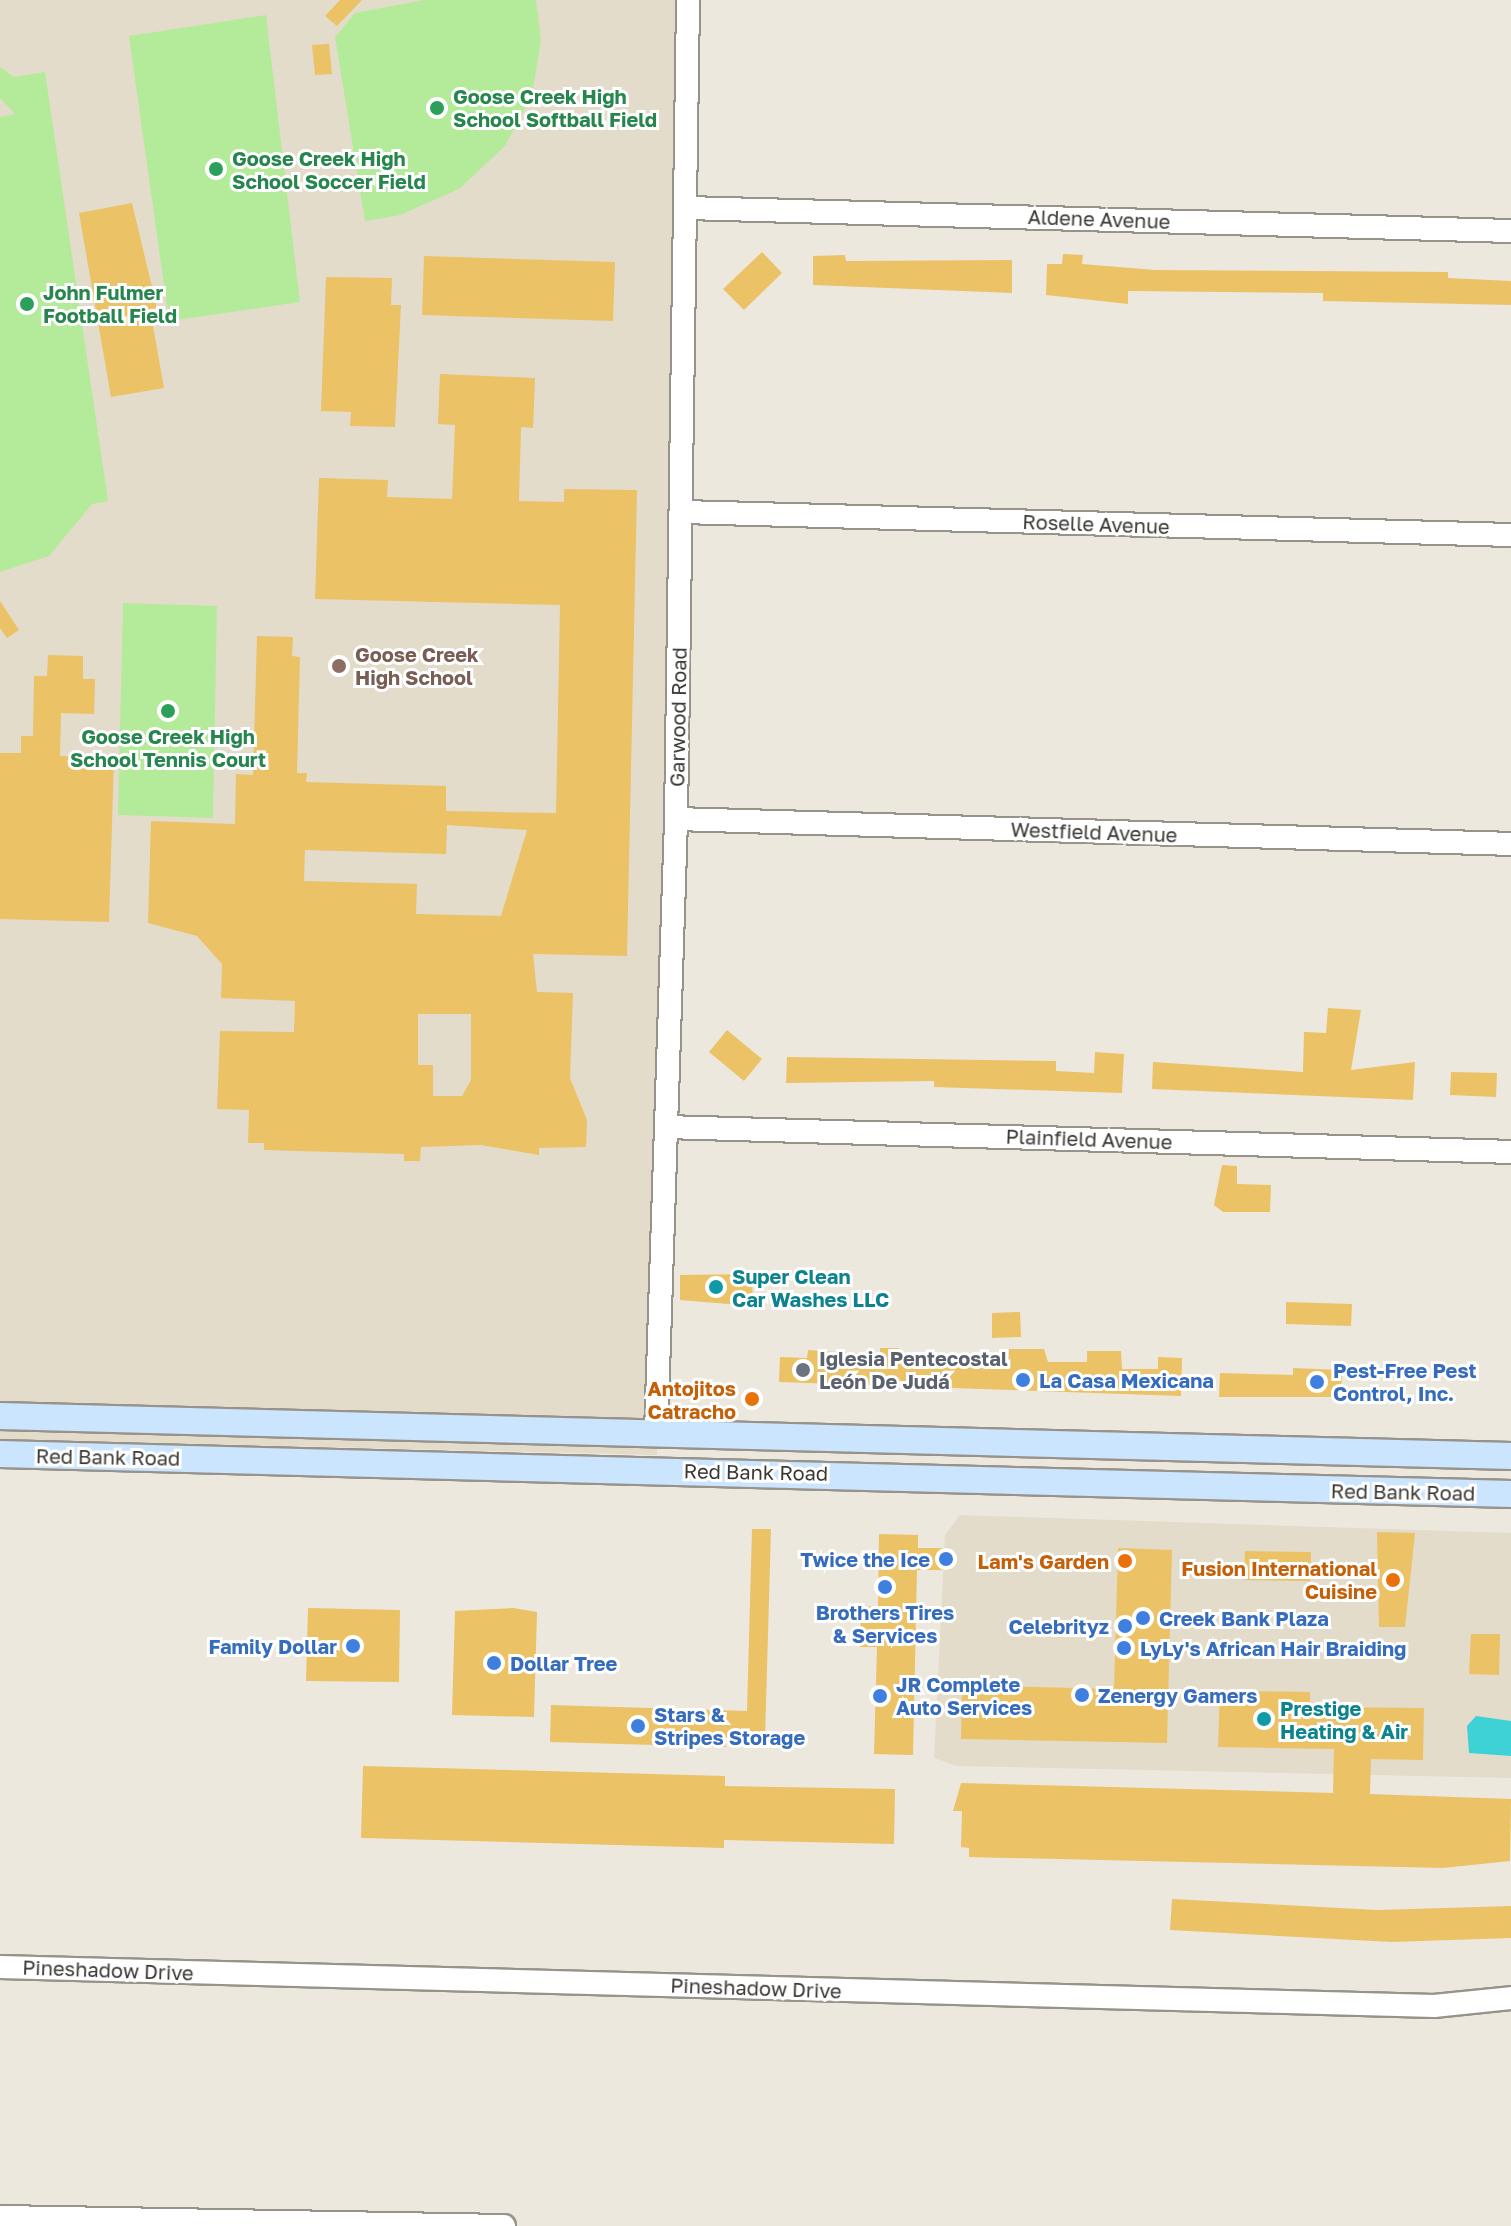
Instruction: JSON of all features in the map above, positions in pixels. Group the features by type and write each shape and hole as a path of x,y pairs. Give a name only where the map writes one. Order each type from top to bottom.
{"main road":[{"name":"Red Bank Road","path":"0,1416 1511,1456"},
{"path":"610,1468 656,1433"},
{"path":"742,1472 794,1437"},
{"name":"Red Bank Road","path":"0,1454 1511,1494"}],"street":[{"name":"Garwood Road","path":"656,1433 676,819 688,0"},
{"name":"Aldene Avenue","path":"687,208 1511,231"},
{"name":"Roselle Avenue","path":"682,512 1511,535"},
{"name":"Westfield Avenue","path":"676,819 1511,844"},
{"name":"Plainfield Avenue","path":"666,1127 1511,1152"},
{"name":"Pineshadow Drive","path":"0,1967 1434,2006 1511,1998"},
{"path":"0,2217 504,2226"}],"shaded area":[{"name":"Goose Creek High School","path":"0,0 688,0 657,1455 0,1439"},
{"path":"960,1515 1511,1533 1511,1778 956,1766 934,1758 945,1535"}],"green space":[{"name":"Goose Creek High School Softball Field","path":"424,0 536,0 541,40 532,95 505,146 459,189 400,215 365,221 335,37 355,13"},
{"name":"Goose Creek High School Soccer Field","path":"266,15 300,302 169,321 129,36"},
{"path":"0,67 14,77 45,72 108,501 92,504 49,556 0,572 0,117 15,114 0,98"},
{"name":"Goose Creek High School Tennis Court","path":"123,603 217,606 213,818 118,815"}],"water":[{"path":"1476,1716 1511,1721 1511,1756 1469,1753 1467,1726"}],"building":[{"path":"340,0 362,0 337,26 325,16"},
{"path":"329,44 332,74 315,75 312,45"},
{"path":"132,203 157,308 150,309 164,388 111,397 79,213"},
{"path":"762,252 782,273 744,310 723,289"},
{"path":"1063,254 1083,255 1082,264 1155,270 1448,272 1448,278 1511,281 1511,305 1323,301 1323,293 1128,291 1128,304 1046,295 1047,264 1062,264"},
{"path":"845,255 846,261 1012,260 1012,293 813,285 813,256"},
{"path":"424,256 615,262 613,321 422,315"},
{"path":"326,277 392,278 391,305 401,305 395,427 350,426 351,412 321,411"},
{"path":"440,374 535,378 533,428 521,427 519,501 564,502 564,489 637,490 627,956 533,954 537,992 573,993 570,1078 587,1120 586,1147 539,1148 539,1155 481,1145 421,1147 420,1161 404,1161 404,1154 264,1150 264,1143 248,1143 249,1110 217,1109 220,1031 294,1032 295,1001 221,998 222,964 197,936 148,923 151,821 235,824 236,774 253,775 257,636 293,637 292,656 300,657 297,773 307,773 306,782 446,786 446,811 556,813 560,605 315,599 319,478 388,480 387,497 452,499 455,425 438,424","holes":["447,825 527,830 501,916 416,914 417,884 304,881 305,850 446,854","418,1014 471,1014 471,1080 462,1096 433,1096 433,1065 418,1065"]},
{"path":"0,601 19,630 7,638 0,628"},
{"path":"48,655 83,656 83,679 95,679 94,714 61,713 60,756 114,758 109,922 0,919 0,753 21,753 21,736 33,736 34,676 47,676"},
{"path":"1328,1008 1361,1010 1351,1070 1415,1062 1413,1100 1152,1089 1153,1062 1303,1072 1304,1032 1326,1033"},
{"path":"727,1030 762,1059 744,1081 709,1052"},
{"path":"1095,1052 1124,1054 1122,1093 934,1087 934,1081 786,1083 787,1057 1056,1061 1056,1071 1094,1073"},
{"path":"1451,1072 1497,1073 1496,1097 1450,1095"},
{"path":"1222,1165 1237,1166 1237,1184 1271,1185 1270,1212 1223,1212 1214,1205"},
{"name":"Super Clean Car Washes LLC","path":"752,1274 753,1306 680,1300 680,1275"},
{"path":"1286,1302 1352,1304 1351,1326 1286,1324"},
{"path":"1020,1312 1021,1337 992,1338 992,1313"},
{"path":"880,1348 899,1348 899,1357 972,1359 972,1368 1008,1368 1009,1349 1044,1349 1048,1362 1087,1362 1087,1351 1121,1351 1122,1369 1158,1369 1158,1357 1182,1358 1181,1396 779,1382 780,1357 807,1358 808,1350 880,1355"},
{"path":"1293,1368 1342,1370 1341,1397 1219,1397 1220,1373 1293,1375"},
{"path":"752,1529 771,1529 765,1739 726,1738 726,1747 550,1742 551,1705 747,1711"},
{"name":"Fusion International Cuisine","path":"1377,1532 1415,1533 1405,1627 1379,1627"},
{"path":"879,1534 918,1535 918,1548 950,1548 951,1570 917,1570 913,1755 874,1754 877,1647 860,1647 861,1606 878,1607"},
{"name":"Creek Bank Plaza","path":"1118,1548 1172,1550 1167,1743 961,1739 962,1685 1114,1689"},
{"path":"1245,1551 1311,1552 1310,1581 1244,1580"},
{"name":"Family Dollar","path":"308,1608 400,1610 399,1682 306,1681"},
{"name":"Dollar Tree","path":"513,1608 537,1612 534,1717 452,1715 455,1611"},
{"path":"1471,1634 1500,1634 1499,1675 1469,1674"},
{"path":"1220,1691 1310,1692 1310,1707 1424,1708 1423,1760 1371,1759 1370,1794 1511,1799 1510,1861 1443,1868 969,1857 969,1848 961,1847 962,1811 953,1811 961,1783 1333,1793 1334,1749 1218,1747"},
{"path":"363,1766 725,1776 725,1786 895,1789 894,1844 724,1840 724,1848 361,1838"},
{"path":"1172,1899 1377,1910 1511,1906 1511,1938 1391,1942 1170,1930"}],"place":[{"name":"Goose Creek High School Softball Field","path":"437,108"},
{"name":"Goose Creek High School Soccer Field","path":"216,169"},
{"name":"John Fulmer Football Field","path":"27,304"},
{"name":"Goose Creek High School","path":"339,666"},
{"name":"Goose Creek High School Tennis Court","path":"168,711"},
{"name":"Super Clean Car Washes LLC","path":"716,1287"},
{"name":"Iglesia Pentecostal León De Judá","path":"803,1370"},
{"name":"La Casa Mexicana","path":"1023,1380"},
{"name":"Pest-Free Pest Control, Inc.","path":"1317,1382"},
{"name":"Antojitos Catracho","path":"752,1399"},
{"name":"Twice the Ice","path":"946,1559"},
{"name":"Lam's Garden","path":"1125,1561"},
{"name":"Fusion International Cuisine","path":"1393,1580"},
{"name":"Brothers Tires & Services","path":"885,1587"},
{"name":"Creek Bank Plaza","path":"1143,1618"},
{"name":"Celebrityz","path":"1125,1626"},
{"name":"Family Dollar","path":"353,1646"},
{"name":"LyLy's African Hair Braiding","path":"1124,1648"},
{"name":"Dollar Tree","path":"494,1663"},
{"name":"Zenergy Gamers","path":"1082,1695"},
{"name":"JR Complete Auto Services","path":"880,1696"},
{"name":"Prestige Heating & Air","path":"1264,1719"},
{"name":"Stars & Stripes Storage","path":"638,1726"}]}
